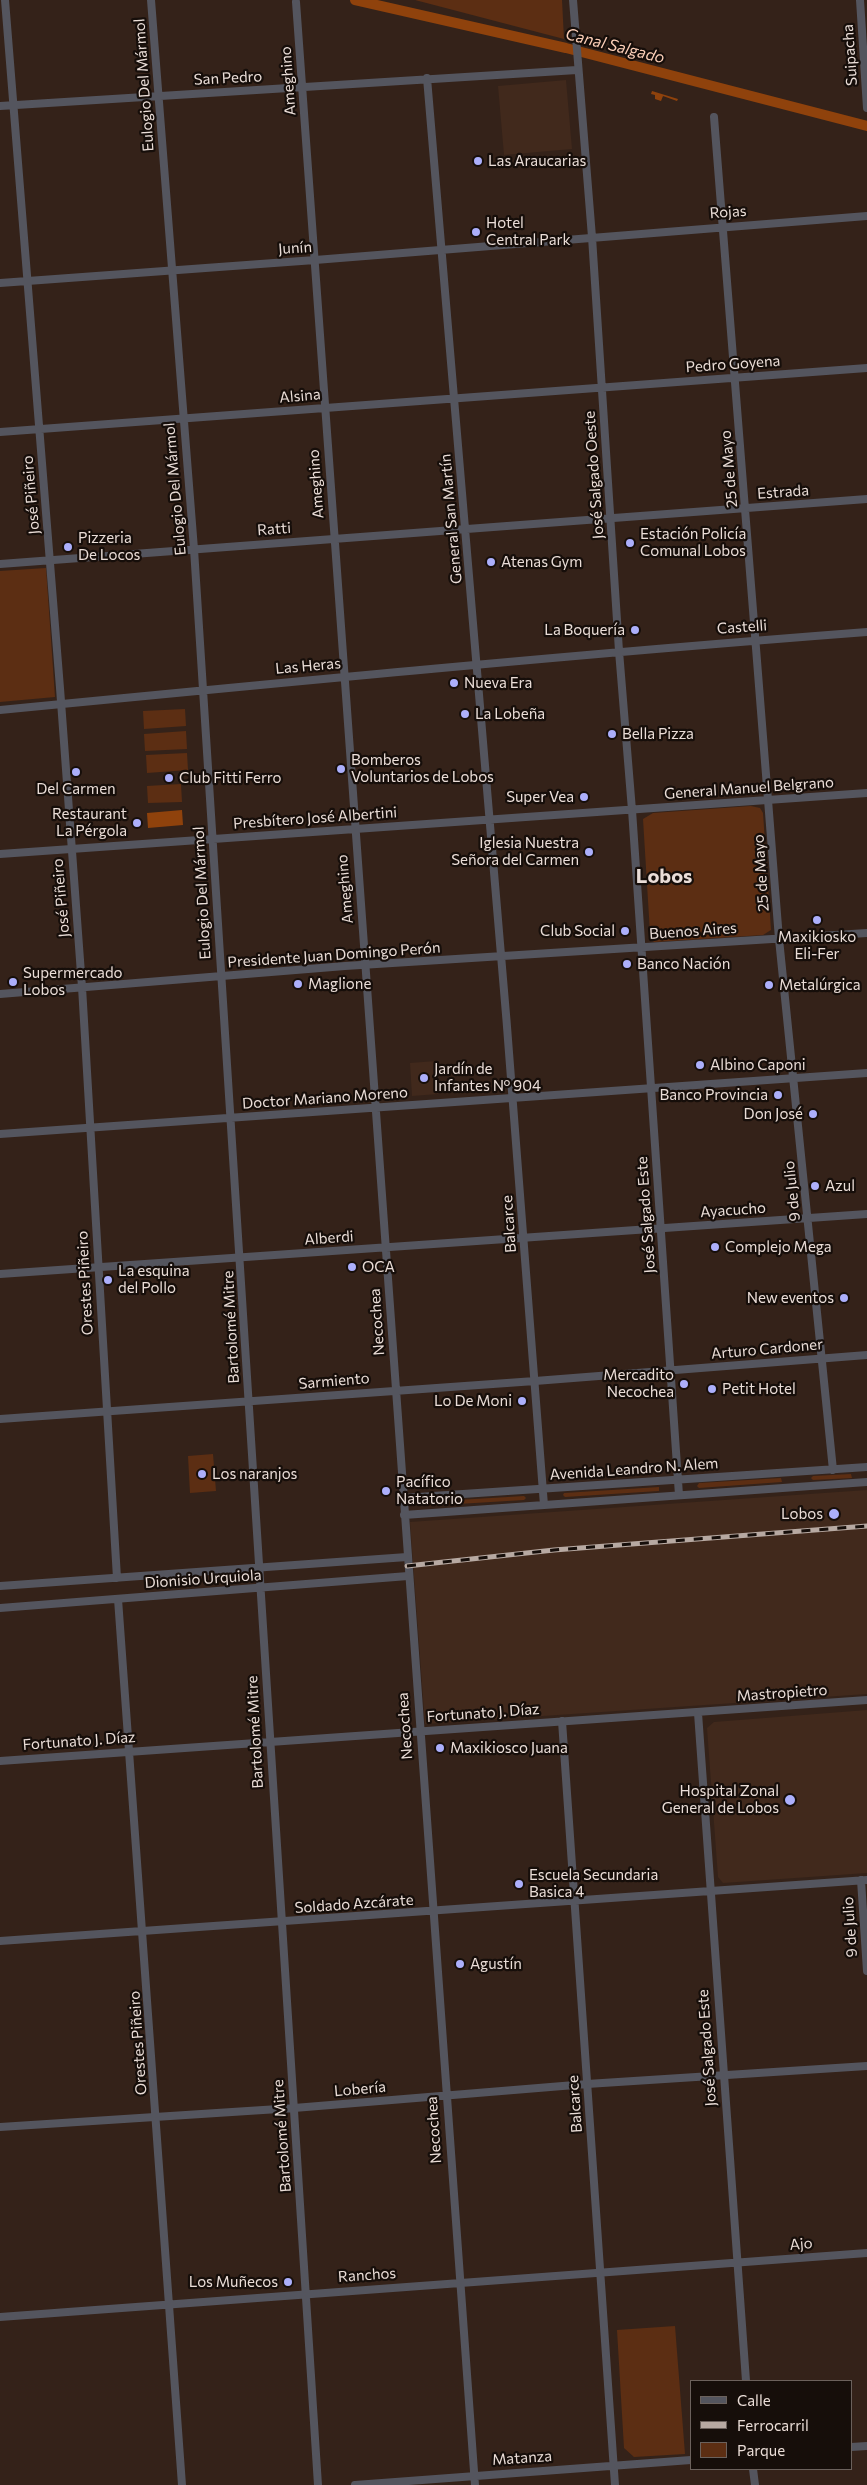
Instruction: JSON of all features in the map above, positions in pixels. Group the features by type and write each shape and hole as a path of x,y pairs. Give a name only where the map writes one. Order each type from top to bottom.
{"street":[{"name":"José Piñeiro","path":"5,0 62,704 70,850 82,987"},
{"name":"Eulogio Del Mármol","path":"151,0 194,549 220,976"},
{"name":"José Salgado Oeste","path":"573,0 577,70 592,237 619,651 641,948"},
{"name":"Suipacha","path":"860,0 867,108"},
{"name":"Ameghino","path":"296,2 365,965"},
{"name":"San Pedro","path":"0,106 577,70"},
{"name":"General San Martín","path":"427,78 466,529 488,820 502,957"},
{"name":"25 de Mayo","path":"714,116 757,640 779,939"},
{"name":"Rojas","path":"592,237 867,216"},
{"name":"Junín","path":"0,283 592,237"},
{"name":"Pedro Goyena","path":"602,388 867,368"},
{"name":"Alsina","path":"0,432 602,388"},
{"name":"Estrada","path":"610,518 867,499"},
{"name":"Ratti","path":"0,564 610,518"},
{"name":"Castelli","path":"619,651 867,632"},
{"name":"Las Heras","path":"0,710 203,689 619,651"},
{"name":"General Manuel Belgrano","path":"632,810 867,793"},
{"name":"Presbítero José Albertini","path":"0,854 632,810"},
{"name":"Buenos Aires","path":"641,948 867,933"},
{"name":"9 de Julio","path":"779,939 833,1470"},
{"name":"Presidente Juan Domingo Perón","path":"0,994 365,965 641,948"},
{"name":"José Salgado Este","path":"641,948 679,1495"},
{"name":"Balcarce","path":"502,957 544,1505"},
{"name":"Necochea","path":"365,965 377,1108 445,2096 475,2485"},
{"name":"Bartolomé Mitre","path":"220,976 241,1258 281,1923 318,2485"},
{"name":"Orestes Piñeiro","path":"82,987 117,1578"},
{"name":"Doctor Mariano Moreno","path":"0,1134 90,1126 377,1108 867,1073"},
{"name":"Ayacucho","path":"661,1229 867,1214"},
{"name":"Alberdi","path":"0,1274 661,1229"},
{"name":"Arturo Cardoner","path":"670,1370 867,1355"},
{"name":"Sarmiento","path":"0,1419 670,1370"},
{"name":"Avenida Leandro N. Alem","path":"403,1498 867,1467"},
{"path":"867,1467 867,1475"},
{"path":"796,1472 797,1487"},
{"name":"Avenida Leandro N. Alem","path":"404,1514 867,1482"},
{"name":"Dionisio Urquiola","path":"0,1586 407,1557"},
{"name":"Dionisio Urquiola","path":"0,1608 408,1576"},
{"name":"Orestes Piñeiro","path":"118,1599 131,1751 182,2485"},
{"name":"Mastropietro","path":"698,1713 867,1700"},
{"name":"José Salgado Este","path":"698,1713 746,2380"},
{"name":"Fortunato J. Díaz","path":"0,1761 698,1713"},
{"name":"Balcarce","path":"562,1721 614,2485"},
{"name":"9 de Julio","path":"864,1880 867,1971"},
{"name":"Soldado Azcárate","path":"0,1941 281,1923 864,1880"},
{"name":"Lobería","path":"0,2127 294,2108 587,2084 867,2066"},
{"name":"Ajo","path":"737,2263 867,2253"},
{"name":"Ranchos","path":"0,2317 737,2263"},
{"path":"852,2447 867,2446"},
{"name":"Matanza","path":"355,2485 690,2460"},
{"path":"753,2470 754,2485"}],"shaded area":[{"path":"566,80 572,149 504,155 498,86"},
{"path":"652,91 678,99 677,101 663,96 661,101 655,99 655,95 651,94"},
{"path":"182,810 183,825 148,828 147,813"},
{"name":"Jardín de Infantes Nº 904","path":"436,1061 438,1094 412,1096 410,1063"},
{"path":"867,1490 867,1694 425,1724 410,1522"},
{"name":"Hospital Zonal General de Lobos","path":"867,1710 867,1873 723,1883 718,1877 707,1728 714,1722"}],"green space":[{"path":"415,0 562,0 564,39"},
{"path":"46,568 55,697 0,702 0,571"},
{"path":"185,709 186,726 144,729 143,711"},
{"path":"186,731 187,749 145,751 144,734"},
{"path":"187,753 188,770 147,773 146,755"},
{"path":"181,784 182,802 148,803 147,786"},
{"path":"751,806 760,808 763,813 771,930 763,935 654,942 650,938 643,819 653,813"},
{"name":"Los naranjos","path":"213,1454 216,1491 190,1493 188,1456"},
{"path":"851,1474 852,1478 813,1480 811,1478 813,1476"},
{"path":"781,1478 782,1482 699,1488 697,1486 699,1483"},
{"path":"659,1487 659,1491 565,1497 563,1495 564,1493"},
{"path":"524,1496 526,1498 524,1500 425,1506 422,1504 424,1502"},
{"path":"675,2326 685,2454 634,2457 624,2448 617,2330"}],"waterway":[{"name":"Canal Salgado","path":"355,0 566,48 867,126"}],"railway":[{"path":"407,1566 554,1550 867,1526"}],"place":[{"name":"Las Araucarias","path":"478,161"},
{"name":"Hotel Central Park","path":"476,232"},
{"name":"Estación Policía Comunal Lobos","path":"630,543"},
{"name":"Pizzeria De Locos","path":"68,547"},
{"name":"Atenas Gym","path":"491,562"},
{"name":"La Boquería","path":"635,630"},
{"name":"Nueva Era","path":"454,683"},
{"name":"La Lobeña","path":"465,714"},
{"name":"Bella Pizza","path":"612,734"},
{"name":"Bomberos Voluntarios de Lobos","path":"341,769"},
{"name":"Del Carmen","path":"76,772"},
{"name":"Club Fitti Ferro","path":"169,778"},
{"name":"Super Vea","path":"584,797"},
{"name":"Restaurant La Pérgola","path":"137,823"},
{"name":"Iglesia Nuestra Señora del Carmen","path":"589,852"},
{"name":"Maxikiosko Eli-Fer","path":"817,920"},
{"name":"Club Social","path":"625,931"},
{"name":"Banco Nación","path":"627,964"},
{"name":"Supermercado Lobos","path":"13,982"},
{"name":"Maglione","path":"298,984"},
{"name":"Metalúrgica","path":"769,985"},
{"name":"Albino Caponi","path":"700,1065"},
{"name":"Jardín de Infantes Nº 904","path":"424,1078"},
{"name":"Banco Provincia","path":"778,1095"},
{"name":"Don José","path":"813,1114"},
{"name":"Azul","path":"815,1186"},
{"name":"Complejo Mega","path":"715,1247"},
{"name":"OCA","path":"352,1267"},
{"name":"La esquina del Pollo","path":"108,1280"},
{"name":"New eventos","path":"844,1298"},
{"name":"Mercadito Necochea","path":"684,1384"},
{"name":"Petit Hotel","path":"712,1389"},
{"name":"Lo De Moni","path":"522,1401"},
{"name":"Los naranjos","path":"202,1474"},
{"name":"Pacífico Natatorio","path":"386,1491"},
{"name":"Lobos","path":"834,1514"},
{"name":"Maxikiosco Juana","path":"440,1748"},
{"name":"Hospital Zonal General de Lobos","path":"790,1800"},
{"name":"Escuela Secundaria Basica 4","path":"519,1884"},
{"name":"Agustín","path":"460,1964"},
{"name":"Los Muñecos","path":"288,2282"}],"district":[{"name":"Lobos","path":"664,876"}]}
